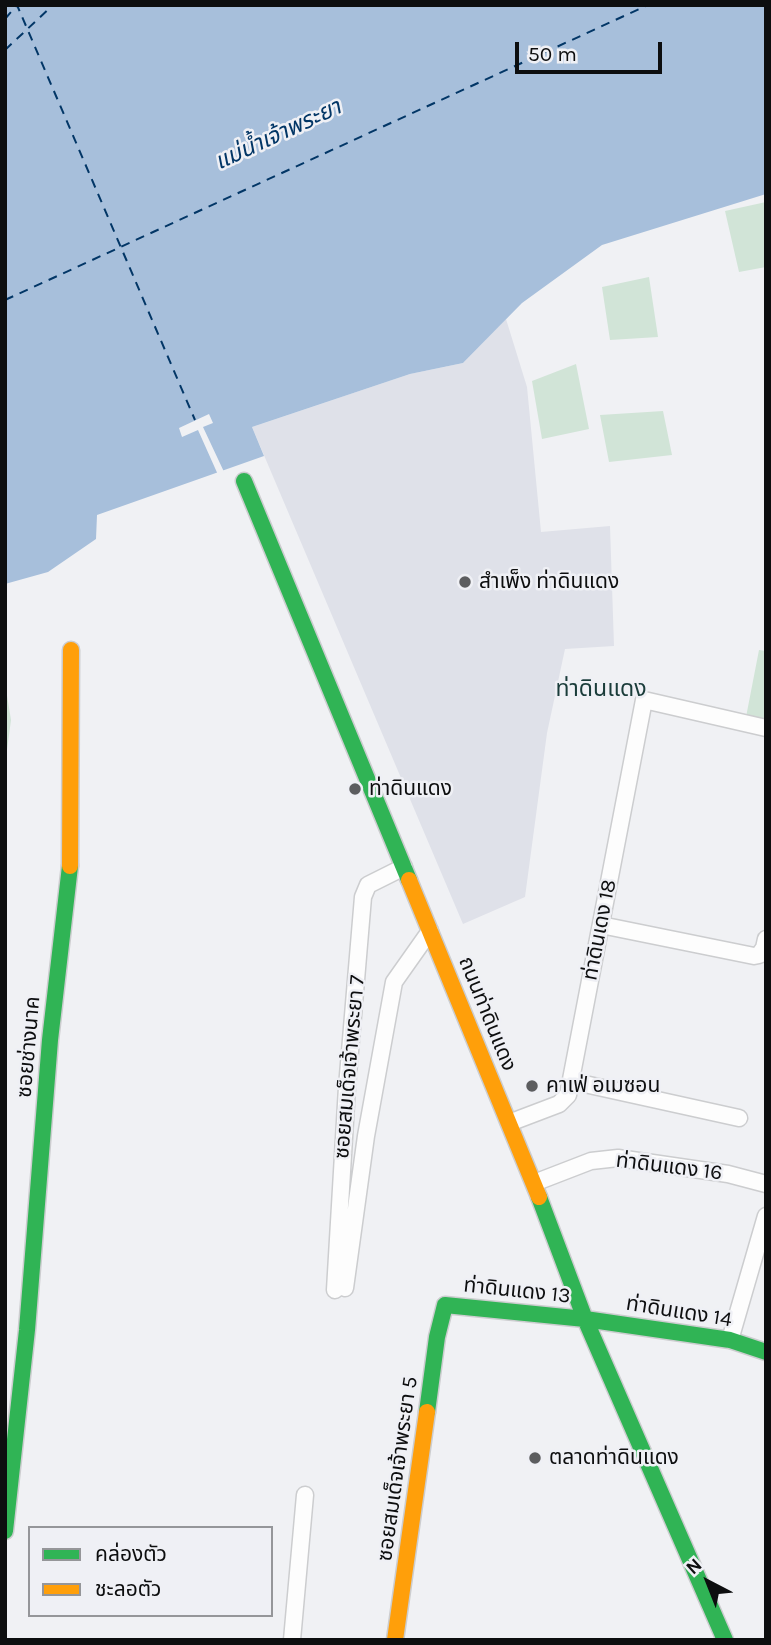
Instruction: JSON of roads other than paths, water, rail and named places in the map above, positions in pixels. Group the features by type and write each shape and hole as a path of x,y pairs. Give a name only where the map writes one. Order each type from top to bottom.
{"street":[{"name":"ถนนท่าดินแดง","path":"244,481 534,1183 585,1319 725,1640"},
{"name":"ซอยช่างนาค","path":"5,1531 27,1330 50,1040 71,854 71,650"},
{"name":"ท่าดินเดง 18","path":"509,1123 559,1104 568,1095 644,700 766,728"},
{"name":"ซอยสมเด็จเจ้าพระยา 7","path":"404,867 368,885 363,897 347,1087 340,1291 394,982 430,931"},
{"path":"601,925 754,956 759,955 764,948 766,939"},
{"path":"571,1081 739,1118"},
{"name":"ท่าดินแดง 16","path":"534,1183 591,1161 618,1158 728,1174 766,1184"},
{"path":"730,1340 766,1216"},
{"name":"ท่าดินแดง 13","path":"445,1305 585,1319"},
{"name":"ซอยสมเด็จเจ้าพระยา 5","path":"395,1640 437,1337 445,1305"},
{"name":"ท่าดินแดง 14","path":"585,1319 730,1340 766,1352"},
{"path":"292,1640 305,1495"}],"water":[{"name":"แม่น้ำเจ้าพระยา","path":"5,5 766,5 766,194 602,245 522,303 463,363 410,374 252,427 264,456 97,515 96,539 48,572 5,584"}],"place":[{"name":"สำเพ็ง ท่าดินแดง","path":"465,582"},
{"name":"ท่าดินแดง","path":"355,789"},
{"name":"คาเฟ่ อเมซอน","path":"532,1086"},
{"name":"ตลาดท่าดินแดง","path":"535,1458"}],"district":[{"name":"ท่าดินแดง","path":"601,689"}]}
